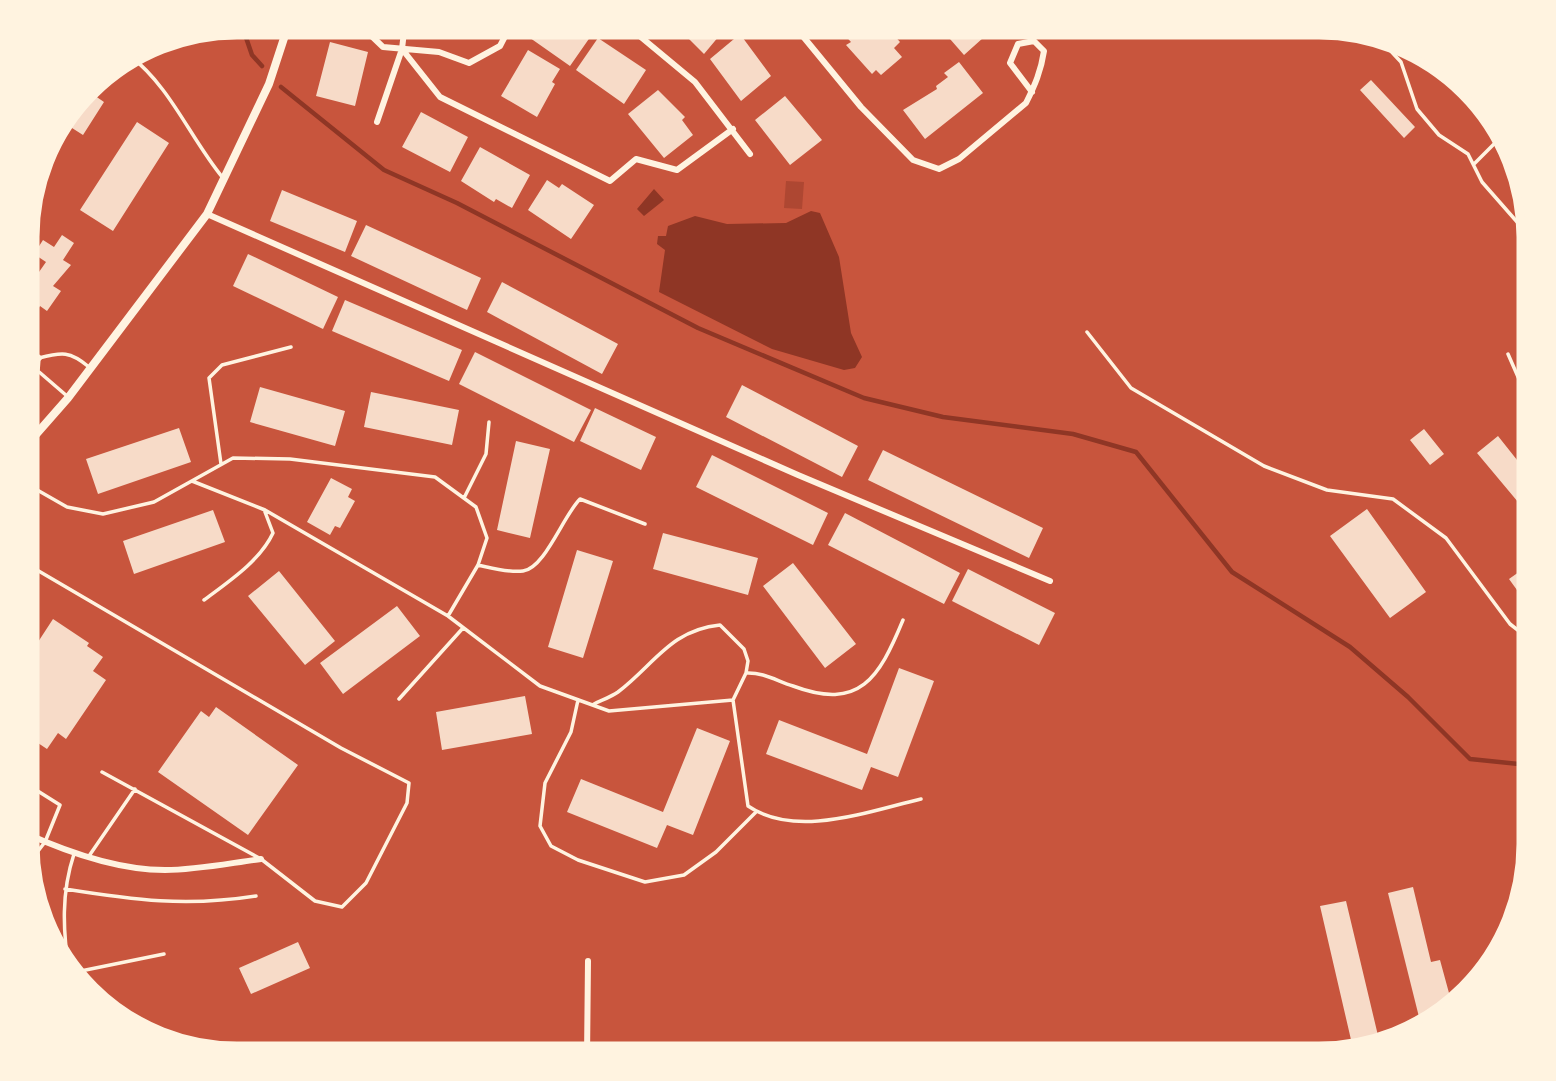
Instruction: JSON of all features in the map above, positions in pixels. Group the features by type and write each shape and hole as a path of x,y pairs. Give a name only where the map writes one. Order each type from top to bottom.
{"street":[{"path":"35,434 90,369 207,214 226,181 269,84 285,35"},
{"path":"370,35 383,47 439,52 469,63 499,46 505,35"},
{"path":"377,122 402,49 404,35"},
{"path":"638,35 695,82 750,154"},
{"path":"802,35 861,107 913,160 939,169 959,159 1026,103 1032,92 1039,78 1044,51 1034,41 1018,44 1010,63 1032,92"},
{"path":"402,49 440,97 610,181 636,159 677,170 733,129"},
{"path":"207,214 798,475 1050,581"},
{"path":"35,355 39,358"},
{"path":"35,838 89,856 164,870 261,859"},
{"path":"587,1046 588,961"}],"lane":[{"path":"1387,47 1401,62 1417,109 1439,135 1468,154 1491,192 1521,225"},
{"path":"136,62 164,89 196,143 226,181"},
{"path":"1474,165 1496,141"},
{"path":"1087,332 1131,388 1264,466 1327,490 1393,499 1446,538 1510,624 1521,633"},
{"path":"221,465 209,378 222,365 291,347"},
{"path":"68,397 38,371 39,358 60,352 72,353 90,369"},
{"path":"1508,354 1521,384"},
{"path":"464,498 486,454 489,422"},
{"path":"35,489 67,508 103,514 154,502 233,458 290,459 435,477 476,507 487,538 478,565 448,616"},
{"path":"192,481 265,510 448,616 540,686 610,711 733,700"},
{"path":"478,565 524,571 540,562 568,511 580,499 645,524"},
{"path":"204,600 240,573 269,542 273,533 265,510"},
{"path":"35,568 341,748 408,783 407,803 366,883 342,906 315,901 261,859 102,772"},
{"path":"746,673 758,672 819,696 850,694 880,668 903,620"},
{"path":"592,705 617,693 661,650 691,632 720,625 744,649 748,660 746,673 733,700 748,806 755,811 791,821 818,820 920,799"},
{"path":"399,699 463,628"},
{"path":"578,700 571,732 545,783 540,826 551,846 578,860 645,883 684,875 716,852 755,811"},
{"path":"89,856 135,789"},
{"path":"35,790 60,805 45,842 35,854"},
{"path":"68,954 63,913 65,888 75,852"},
{"path":"65,888 128,900 207,904 256,897"},
{"path":"80,970 164,954"}],"shaded area":[{"path":"786,181 804,182 802,209 784,208"},
{"path":"654,189 664,200 644,216 637,209"},
{"path":"811,211 820,213 839,257 851,333 862,357 855,368 844,370 772,349 659,292 665,250 657,244 658,236 666,236 668,226 695,216 727,224 786,223"}],"building":[{"path":"526,35 592,35 570,66"},
{"path":"685,35 720,35 704,54"},
{"path":"741,35 771,76 741,101 710,59"},
{"path":"845,35 894,35 900,42 894,48 902,57 881,75 876,70 872,74 846,45 851,42"},
{"path":"946,35 986,35 964,55"},
{"path":"598,38 646,70 624,104 576,70"},
{"path":"330,42 368,52 355,106 316,96"},
{"path":"528,50 560,69 537,117 501,96"},
{"path":"959,62 983,93 925,139 903,110 937,89 936,86 948,77 944,73"},
{"path":"1371,80 1415,127 1404,138 1360,90"},
{"path":"658,90 685,117 682,120 693,135 664,158 628,114"},
{"path":"94,95 104,102 83,135 69,126"},
{"path":"785,96 822,140 790,165 755,120"},
{"path":"421,112 468,137 450,172 402,147"},
{"path":"137,122 169,143 113,231 80,210"},
{"path":"480,147 530,175 512,208 496,199 494,202 461,181"},
{"path":"547,180 559,188 562,184 594,205 571,239 528,210"},
{"path":"282,190 357,221 345,252 270,221"},
{"path":"366,225 481,278 467,310 351,256"},
{"path":"62,235 74,243 63,260 71,265 53,286 61,291 47,311 40,306 35,314 35,278 46,262 35,252 43,240 54,247"},
{"path":"248,254 338,297 323,329 233,286"},
{"path":"502,282 618,344 602,374 487,312"},
{"path":"345,300 462,350 449,381 332,331"},
{"path":"475,352 591,410 574,442 459,384"},
{"path":"742,385 858,446 842,477 726,417"},
{"path":"260,387 345,411 335,446 250,422"},
{"path":"371,392 459,410 452,445 364,427"},
{"path":"595,408 656,437 641,470 580,441"},
{"path":"179,428 191,462 98,494 86,459"},
{"path":"1424,429 1444,454 1430,465 1410,440"},
{"path":"1498,436 1521,465 1521,500 1518,502 1477,453"},
{"path":"516,441 550,449 530,538 497,530"},
{"path":"883,450 1043,528 1029,558 868,480"},
{"path":"712,455 828,513 813,545 696,487"},
{"path":"331,478 352,489 348,497 355,501 340,528 335,526 330,535 307,522"},
{"path":"1367,509 1426,592 1390,618 1330,536"},
{"path":"213,510 225,542 134,574 123,541"},
{"path":"845,513 960,573 944,604 828,545"},
{"path":"663,533 758,558 748,595 653,569"},
{"path":"577,550 613,561 583,658 548,647"},
{"path":"793,563 856,644 825,668 763,586"},
{"path":"968,569 1055,613 1039,645 952,601"},
{"path":"1521,570 1521,596 1509,579"},
{"path":"279,571 335,641 305,665 248,596"},
{"path":"397,606 420,636 343,694 320,663"},
{"path":"53,619 89,643 87,646 103,657 93,671 106,680 66,739 58,733 47,749 35,741 35,647"},
{"path":"899,668 934,681 898,777 871,767 862,790 766,754 779,720 867,754"},
{"path":"525,696 532,734 442,750 436,712"},
{"path":"216,707 298,765 248,835 158,772 201,711 209,717"},
{"path":"697,728 730,741 693,835 667,825 657,848 567,812 581,779 663,812"},
{"path":"1413,887 1431,962 1440,960 1450,997 1419,1019 1388,893"},
{"path":"1346,901 1378,1037 1352,1043 1320,906"},
{"path":"298,942 310,968 251,994 239,968"}],"waterway":[{"path":"245,35 252,55 262,66"},
{"path":"281,87 384,170 457,203 698,328 864,398 943,417 1073,434 1136,452 1232,572 1350,647 1408,697 1470,759 1521,764"}]}
